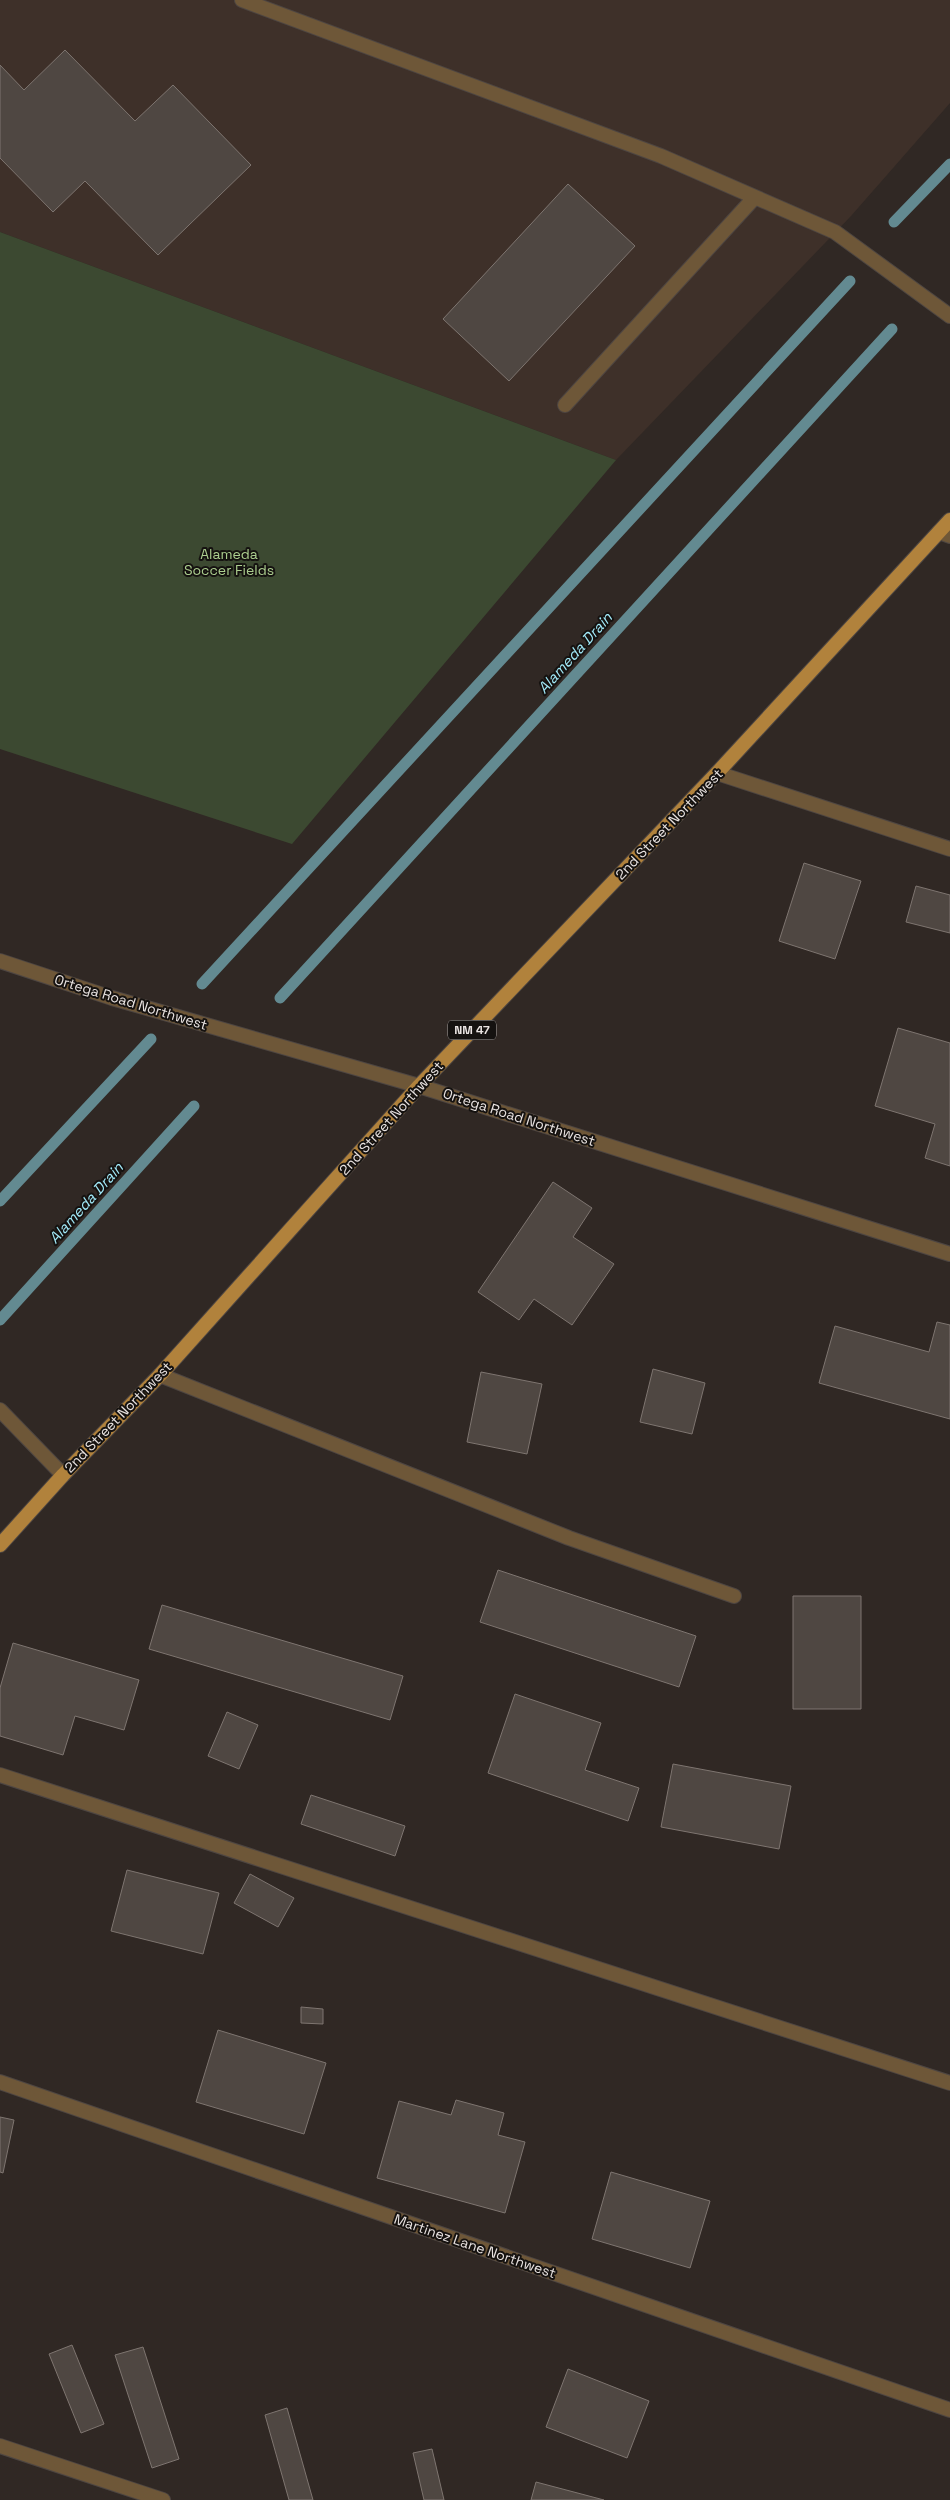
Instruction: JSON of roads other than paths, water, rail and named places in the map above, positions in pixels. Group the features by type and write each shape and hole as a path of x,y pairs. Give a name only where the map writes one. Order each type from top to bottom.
{"main road":[{"name":"2nd Street Northwest","path":"0,1545 63,1475 160,1375 419,1086 945,534 950,520"}],"street":[{"path":"242,0 643,149 835,232 950,316"},
{"path":"565,405 755,197"},
{"path":"717,773 950,849"},
{"name":"Ortega Road Northwest","path":"0,961 112,998 419,1086 950,1254"},
{"path":"160,1375 560,1534 734,1596"},
{"path":"0,1410 63,1475"},
{"path":"0,1775 950,2083"},
{"name":"Martinez Lane Northwest","path":"0,2082 950,2410"},
{"path":"0,2446 163,2500"}],"waterway":[{"path":"894,222 950,164"},
{"path":"202,984 850,281"},
{"name":"Alameda Drain","path":"280,998 892,329"},
{"path":"0,1201 151,1039"},
{"name":"Alameda Drain","path":"0,1320 194,1106"}],"park label":[{"name":"Alameda Soccer Fields","path":"229,562"}]}
